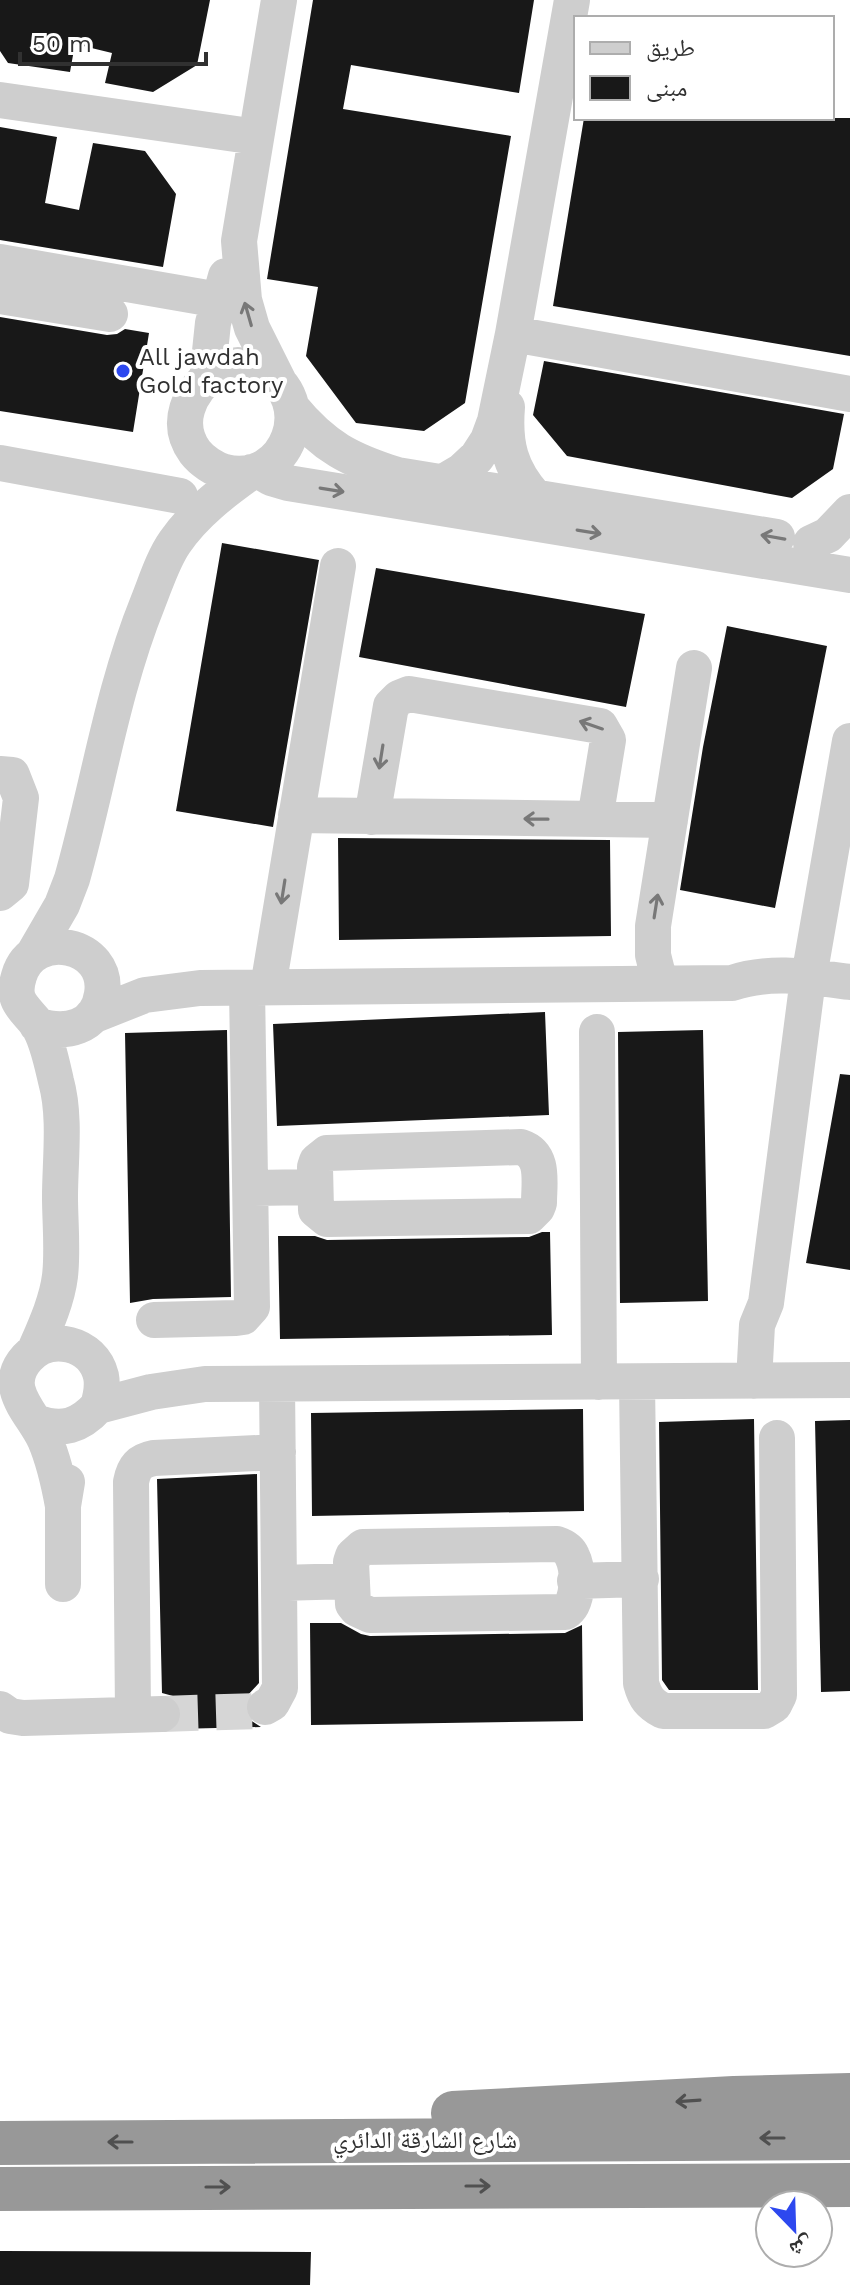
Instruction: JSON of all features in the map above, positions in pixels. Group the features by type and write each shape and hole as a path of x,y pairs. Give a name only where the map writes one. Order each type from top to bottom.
{"highway":[{"path":"177,2142 406,2116 734,2098 850,2095"},
{"name":"شارع الشارقة الدائري","path":"0,2143 850,2138"},
{"name":"شارع الشارقة الدائري","path":"0,2189 850,2185"}],"street":[{"path":"207,380 213,323 239,241 279,0"},
{"path":"445,481 477,457 495,421 572,0"},
{"path":"0,100 256,137"},
{"path":"60,1095 21,1015 17,988 20,963 62,905 80,851 128,657 141,618 174,544 208,504 254,471 271,463 290,438 293,423 285,395 252,328 244,300 239,241"},
{"path":"0,262 219,300"},
{"path":"0,296 110,314"},
{"path":"513,334 850,394"},
{"path":"513,334 506,443 511,464 521,482 535,497"},
{"path":"174,544 188,440 184,420 188,401 216,370 238,365 260,369 285,395 310,430 357,463 397,475 535,497 838,567"},
{"path":"188,440 196,453 221,471 236,474 254,471 288,483 838,567"},
{"path":"0,463 180,496"},
{"path":"838,567 828,535 850,512"},
{"path":"154,1320 236,1318 248,1313 254,1300 251,1188 258,988 296,815 338,566"},
{"path":"660,983 653,955 653,926 694,668"},
{"path":"372,817 391,706 409,694 600,726 608,740 595,819"},
{"path":"763,1381 772,1327 766,1303 808,986 850,741"},
{"path":"0,774 12,775 21,798 8,835 11,884 0,893"},
{"path":"296,815 670,820"},
{"path":"63,1506 53,1463 21,1412 17,1386 20,1360 50,1313 60,1274 60,1095 70,1058 100,1004 103,991 80,905 80,851"},
{"path":"20,963 47,947 63,946 78,949 94,962 147,979 200,988"},
{"path":"21,1015 53,1030 70,1030 145,995 200,988 732,983 755,976 808,986 850,982"},
{"path":"597,1032 599,1382"},
{"path":"521,1147 528,1149 537,1160 539,1183 539,1203 534,1213 492,1217 327,1219 316,1210 314,1187 317,1161 327,1153 521,1147"},
{"path":"539,1183 598,1182"},
{"path":"251,1188 314,1187"},
{"path":"60,1274 72,1315 102,1378 102,1391 72,1460 63,1506 63,1584"},
{"path":"20,1360 48,1344 62,1343 76,1346 92,1359 205,1384"},
{"path":"21,1412 49,1427 64,1428 77,1424 94,1411 151,1392 205,1384 850,1380"},
{"path":"637,1382 641,1683 644,1695 652,1705 663,1711 764,1711 774,1705 779,1695 777,1438"},
{"path":"265,1707 272,1703 280,1688 277,1384"},
{"path":"0,1709 10,1716 23,1718 148,1715 131,1482 133,1470 142,1461 154,1458 278,1452"},
{"path":"557,1544 574,1558 574,1605 560,1613 370,1615 353,1604 352,1581 353,1556 363,1547 557,1544"},
{"path":"575,1581 641,1579"},
{"path":"279,1583 352,1581"}],"building":[{"path":"0,0 210,0 197,65 153,92 105,83 112,53 75,44 70,72 8,63 0,51"},
{"path":"313,0 534,0 519,93 351,65 343,109 511,136 465,403 424,431 356,423 306,356 318,287 267,279"},
{"path":"850,118 850,356 553,306 584,120"},
{"path":"0,127 57,137 45,203 79,210 93,143 145,151 176,194 163,267 0,240"},
{"path":"0,317 107,335 125,329 149,333 133,432 0,411"},
{"path":"544,361 844,414 833,469 792,498 567,456 533,415"},
{"path":"222,543 319,560 273,827 176,811"},
{"path":"376,568 645,614 626,707 359,657"},
{"path":"727,626 827,646 775,908 680,890 703,747"},
{"path":"338,838 610,840 611,936 339,940"},
{"path":"545,1012 549,1115 277,1126 273,1024"},
{"path":"227,1030 231,1297 153,1299 130,1303 125,1033"},
{"path":"703,1030 708,1301 620,1303 618,1032"},
{"path":"840,1074 850,1075 850,1270 806,1263"},
{"path":"550,1232 552,1335 280,1339 278,1236 315,1236 327,1240 529,1237"},
{"path":"583,1409 584,1511 312,1516 311,1413"},
{"path":"754,1419 758,1690 669,1690 662,1680 659,1422"},
{"path":"850,1420 850,1691 821,1692 815,1421"},
{"path":"257,1474 259,1683 247,1696 244,1708 247,1718 261,1727 176,1729 183,1714 180,1704 173,1696 162,1693 157,1479"},
{"path":"310,1623 341,1623 370,1636 565,1633 582,1625 583,1721 311,1725"},
{"path":"0,2251 311,2252 310,2285 0,2285"}],"tunnel":[{"path":"162,1714 257,1711 265,1707"}],"place":[{"name":"All jawdah Gold factory","path":"123,371"}]}
